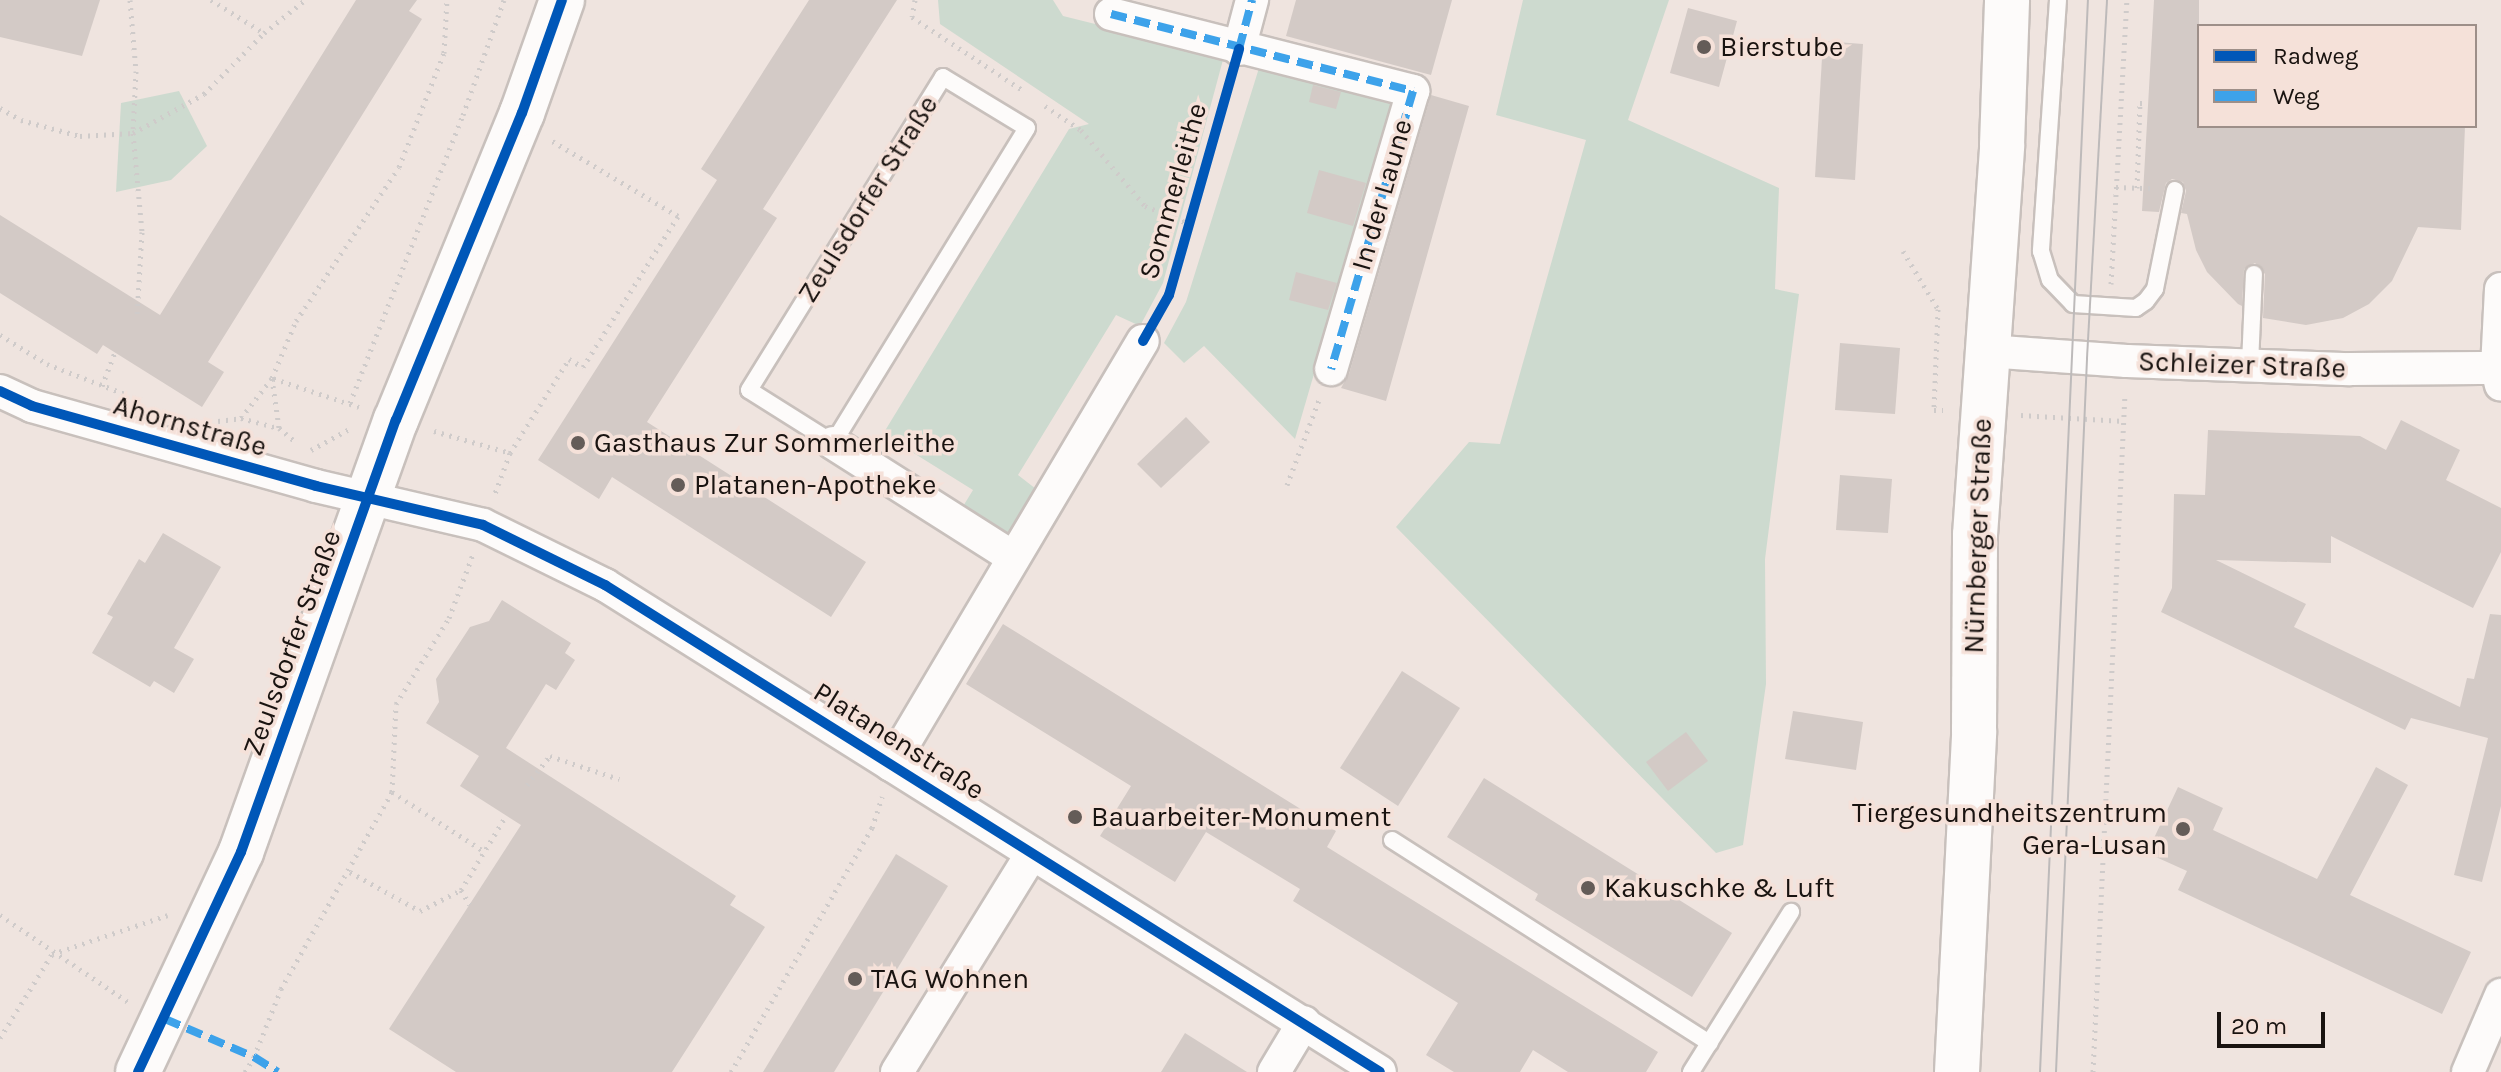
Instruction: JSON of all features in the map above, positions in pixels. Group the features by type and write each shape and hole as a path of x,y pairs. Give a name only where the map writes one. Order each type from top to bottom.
{"street":[{"name":"Zeulsdorfer Straße","path":"138,1072 241,852 396,420 518,121 562,0"},
{"path":"1239,49 1252,0"},
{"name":"Nürnberger Straße","path":"1957,1072 1974,731 1975,535 2002,145 2007,0"},
{"name":"In der Laune","path":"1111,14 1413,91 1331,369"},
{"name":"Schleizer Straße","path":"1987,351 2127,361 2499,377 2501,289"},
{"path":"891,765 1143,341"},
{"name":"Ahornstraße","path":"0,391 32,406 316,486 370,498"},
{"name":"Zeulsdorfer Straße","path":"833,443 1014,558"},
{"name":"Platanenstraße","path":"370,498 483,525 605,585 1380,1072"},
{"path":"897,1072 1032,853"},
{"path":"2468,1072 2501,995"},
{"path":"1274,1072 1304,1022"}],"lane":[{"path":"2058,0 2041,251 2050,280 2073,304 2136,308 2155,289 2175,190"},
{"name":"Zeulsdorfer Straße","path":"943,77 1027,128 833,443 749,390 943,77"},
{"path":"2250,364 2254,274"},
{"path":"1392,840 1710,1043"},
{"path":"1691,1072 1791,912"}],"path":[{"path":"130,0 136,71 133,133 142,232 137,315"},
{"path":"211,0 264,33"},
{"path":"0,108 21,120 80,136 133,133 204,94 264,33 305,0"},
{"path":"350,403 463,115 504,0"},
{"path":"2109,307 2127,0"},
{"path":"2137,188 2140,103 2148,103"},
{"path":"510,453 569,359 583,367 678,216 518,121"},
{"path":"0,335 47,364 129,395"},
{"path":"102,386 115,352"},
{"path":"2093,1072 2127,361"},
{"path":"1287,485 1331,369"},
{"path":"241,418 272,378 279,428"},
{"path":"209,423 241,418 279,428 307,452 316,486"},
{"path":"307,452 363,422"},
{"path":"527,785 550,756 619,779"},
{"path":"731,1072 872,828 891,765"},
{"path":"392,792 485,852"},
{"path":"350,872 420,911 461,890 506,816"},
{"path":"461,890 470,905"},
{"path":"0,1038 52,954 171,914"},
{"path":"0,915 52,954 124,1000 165,1019"},
{"path":"245,1072 254,1057"}],"shaded area":[{"path":"938,0 1053,0 1063,16 1224,56 1163,283 1140,326 1116,315 1018,475 1036,489 1009,533 962,508 973,490 883,434 1069,129 1089,124 940,24"},
{"path":"1523,0 1669,0 1628,120 1779,188 1775,289 1799,294 1765,559 1766,684 1743,845 1716,853 1396,527 1469,442 1500,444 1586,140 1496,115"},
{"path":"1259,68 1393,103 1295,439 1204,346 1184,363 1164,343 1186,302"},
{"path":"179,91 207,146 171,180 116,192 121,103"}],"building":[{"path":"0,0 100,0 82,56 0,37"},
{"path":"356,0 417,0 409,11 422,19 208,362 224,372 202,407 103,345 97,354 0,293 0,215 160,315"},
{"path":"809,0 897,0 763,209 777,218 647,422 866,562 831,617 612,477 599,499 538,460 717,180 701,169"},
{"path":"1296,0 1452,0 1431,75 1286,36"},
{"path":"2154,0 2199,0 2197,128 2465,128 2461,230 2418,227 2392,281 2369,304 2343,318 2306,325 2263,318 2265,274 2255,263 2244,269 2242,306 2238,304 2207,272 2196,250 2187,214 2181,213 2186,191 2183,182 2172,179 2166,183 2159,212 2142,211"},
{"name":"Bierstube","path":"1688,8 1737,21 1719,87 1670,73"},
{"path":"1823,41 1863,44 1855,180 1815,177"},
{"path":"1313,85 1341,92 1336,109 1309,102"},
{"path":"1431,95 1469,106 1386,401 1341,388 1349,374"},
{"path":"1319,170 1366,183 1353,226 1307,213"},
{"path":"1296,272 1337,283 1328,310 1289,300"},
{"path":"1840,343 1900,348 1895,414 1835,410"},
{"path":"1186,417 1210,442 1161,488 1137,464"},
{"path":"2401,420 2460,450 2446,480 2501,508 2501,552 2473,608 2331,536 2331,563 2216,560 2306,604 2294,627 2460,707 2467,678 2474,679 2490,614 2501,615 2501,806 2482,882 2454,875 2488,738 2411,718 2405,730 2161,612 2172,588 2174,494 2205,495 2208,430 2360,436 2386,450"},
{"path":"1840,475 1892,479 1888,533 1836,530"},
{"path":"163,533 221,567 174,648 194,659 174,693 154,681 150,687 92,653 113,617 107,614 139,559 145,563"},
{"path":"502,600 571,643 565,653 575,660 556,690 546,684 506,748 736,896 730,905 765,927 672,1072 456,1072 389,1029 521,825 460,786 479,756 426,723 439,702 436,679 470,627 489,621"},
{"path":"1003,624 1336,831 1327,847 1658,1052 1646,1072 1568,1072 1533,1050 1520,1072 1454,1072 1426,1055 1458,1003 1293,901 1300,889 1206,832 1175,882 1100,836 1131,786 966,684"},
{"path":"1402,671 1460,708 1398,806 1340,768"},
{"path":"1793,711 1863,722 1856,770 1785,759"},
{"path":"1686,732 1708,761 1668,791 1646,762"},
{"path":"2376,767 2408,785 2350,895 2471,952 2442,1014 2178,890 2187,871 2147,853 2178,787 2223,808 2213,830 2317,879"},
{"name":"Kakuschke & Luft","path":"1484,778 1732,933 1692,997 1535,900 1538,894 1447,837"},
{"name":"TAG Wohnen","path":"896,854 948,886 834,1072 763,1072"},
{"path":"1185,1033 1247,1072 1161,1072"}],"tram line":[{"path":"2040,1072 2088,0"},
{"path":"2056,1072 2087,358 2107,0"}],"marked path":[{"path":"1239,49 1252,0"},
{"path":"1111,14 1413,91 1331,369"},
{"path":"165,1019 254,1057 278,1072"}],"cycle path":[{"path":"138,1072 241,852 396,420 522,113 562,0"},
{"name":"Sommerleithe","path":"1143,341 1169,295 1239,49"},
{"path":"0,391 32,406 316,486 483,525 605,585 1380,1072"}],"place":[{"name":"Bierstube","path":"1704,47"},
{"name":"Gasthaus Zur Sommerleithe","path":"578,443"},
{"name":"Platanen-Apotheke","path":"678,485"},
{"name":"Bauarbeiter-Monument","path":"1075,817"},
{"name":"Tiergesundheitszentrum Gera-Lusan","path":"2183,829"},
{"name":"Kakuschke & Luft","path":"1588,888"},
{"name":"TAG Wohnen","path":"855,979"}]}
